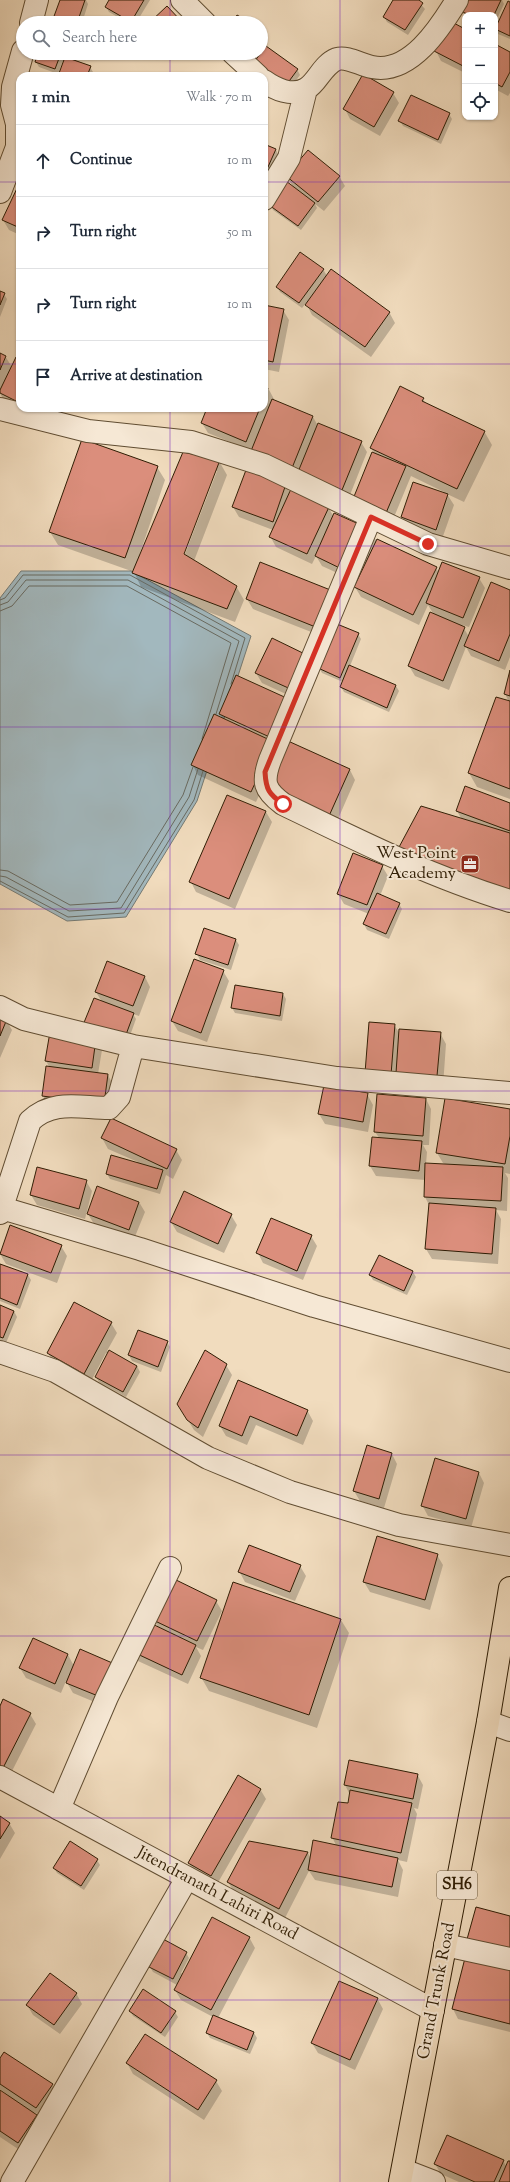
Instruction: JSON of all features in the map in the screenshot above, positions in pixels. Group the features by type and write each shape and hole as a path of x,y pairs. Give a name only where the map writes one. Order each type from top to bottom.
{"main road":[{"name":"Grand Trunk Road","path":"401,2176 488,1722 510,1588"}],"street":[{"path":"33,16 37,0"},
{"path":"182,0 198,16"},
{"path":"268,192 289,158 306,89 327,66 338,59 349,60 381,69 393,67 417,52 449,13 457,0"},
{"path":"17,72 20,60"},
{"path":"241,60 254,72"},
{"path":"16,76 13,87 12,106 16,120"},
{"path":"268,83 286,92 306,89"},
{"path":"0,192 16,153"},
{"path":"0,409 88,431 191,442 264,465 428,544 510,568"},
{"path":"371,517 265,772 266,784 270,794 290,808 409,865 481,893 510,901"},
{"path":"0,1007 24,1019 133,1046 337,1078 510,1093"},
{"path":"133,1046 119,1097 109,1108 62,1106 40,1111 30,1121 1,1211 140,1249 314,1306 510,1361"},
{"path":"0,1352 55,1371 208,1458 290,1492 399,1525 510,1545"},
{"path":"59,1809 107,1697 170,1568"},
{"path":"488,1722 510,1730"},
{"name":"Jitendranath Lahiri Road","path":"0,1777 433,2010"},
{"path":"12,2182 187,1878"},
{"path":"445,1945 510,1959"},
{"path":"401,2176 434,2182"}],"water":[{"path":"21,571 131,571 251,636 197,801 126,917 67,921 0,884 0,598"}],"building":[{"path":"60,0 85,0 79,16 54,16"},
{"path":"109,0 144,0 135,16 121,16 105,7"},
{"path":"393,0 419,0 423,3 405,30 383,17"},
{"path":"467,0 501,0 495,12 461,11"},
{"path":"508,1 510,2 510,36 498,30 498,23"},
{"path":"167,6 176,16 156,16"},
{"path":"450,21 462,27 462,65 434,51"},
{"path":"498,46 510,52 510,72 502,87 498,85"},
{"path":"268,47 298,69 284,88 268,77 268,72 260,72 251,66 256,60 268,60"},
{"path":"36,60 58,60 55,69 35,62"},
{"path":"64,60 74,60 91,66 89,72 59,72"},
{"path":"363,74 394,92 374,127 343,109"},
{"path":"411,95 450,113 438,140 398,121"},
{"path":"268,146 276,149 268,167"},
{"path":"308,150 340,176 318,202 286,176"},
{"path":"286,181 315,203 298,226 269,205"},
{"path":"16,190 16,226 2,220"},
{"path":"300,252 324,269 299,303 276,287"},
{"path":"331,269 390,312 365,347 305,305"},
{"path":"0,291 5,293 0,305"},
{"path":"268,306 284,309 273,362 268,361"},
{"path":"0,353 6,356 0,370"},
{"path":"16,357 16,401 0,393 0,390"},
{"path":"400,386 424,398 422,401 485,431 457,489 370,448"},
{"path":"272,399 313,416 292,468 251,451"},
{"path":"205,412 258,412 246,442 201,423"},
{"path":"318,423 362,441 342,490 298,472"},
{"path":"82,439 158,466 125,558 49,532"},
{"path":"183,452 220,460 184,554 237,586 227,609 132,573"},
{"path":"372,452 406,466 386,513 353,499"},
{"path":"246,470 286,484 273,522 232,507"},
{"path":"413,482 448,494 436,530 401,517"},
{"path":"291,489 329,507 307,554 269,537"},
{"path":"334,513 370,529 350,573 315,556"},
{"path":"377,539 437,567 413,615 354,587"},
{"path":"260,562 338,593 323,630 246,599"},
{"path":"442,562 480,577 463,618 426,603"},
{"path":"491,582 510,590 510,634 499,661 464,646"},
{"path":"430,612 465,627 443,681 408,666"},
{"path":"337,624 359,633 340,678 318,668"},
{"path":"272,638 311,657 295,691 255,673"},
{"path":"349,665 396,685 387,708 340,687"},
{"path":"510,670 510,696 504,694"},
{"path":"236,675 291,700 274,739 219,714"},
{"path":"496,697 510,701 510,789 468,773"},
{"path":"214,714 274,742 251,792 191,765"},
{"path":"288,741 350,769 329,816 267,789"},
{"path":"465,786 510,803 510,831 456,811"},
{"path":"227,795 266,811 229,899 189,882"},
{"name":"West Point Academy","path":"421,806 510,833 510,895 398,849"},
{"path":"353,853 383,865 367,905 337,894"},
{"path":"377,893 400,903 386,934 363,924"},
{"path":"204,928 236,939 228,965 195,954"},
{"path":"194,959 224,970 201,1033 171,1021"},
{"path":"107,961 145,976 133,1006 95,992"},
{"path":"235,985 283,993 280,1016 231,1008"},
{"path":"94,998 134,1013 124,1040 83,1025"},
{"path":"0,1016 7,1019 0,1036"},
{"path":"369,1022 395,1024 391,1075 365,1073"},
{"path":"399,1029 441,1032 437,1076 396,1073"},
{"path":"50,1032 96,1039 92,1068 45,1061"},
{"path":"46,1066 108,1074 104,1104 42,1096"},
{"path":"324,1085 368,1093 363,1122 318,1114"},
{"path":"377,1094 426,1098 423,1136 374,1132"},
{"path":"445,1098 510,1109 510,1136 505,1164 436,1153"},
{"path":"111,1118 177,1149 167,1169 101,1138"},
{"path":"372,1137 422,1141 419,1171 369,1166"},
{"path":"111,1155 163,1170 157,1189 106,1174"},
{"path":"425,1163 503,1167 501,1201 424,1197"},
{"path":"37,1167 87,1180 79,1209 30,1195"},
{"path":"97,1186 139,1202 129,1230 87,1214"},
{"path":"184,1191 232,1214 218,1244 170,1222"},
{"path":"429,1203 496,1208 492,1254 425,1249"},
{"path":"271,1218 312,1235 297,1271 256,1253"},
{"path":"10,1225 62,1245 51,1273 0,1254"},
{"path":"379,1255 413,1271 404,1291 369,1275"},
{"path":"0,1264 28,1274 17,1305 0,1298"},
{"path":"74,1302 112,1322 84,1374 47,1353"},
{"path":"0,1305 14,1311 3,1338 0,1337"},
{"path":"138,1330 168,1341 158,1367 128,1355"},
{"path":"109,1350 137,1366 123,1392 95,1377"},
{"path":"205,1350 227,1364 198,1428 187,1420 177,1404"},
{"path":"238,1380 308,1410 297,1436 250,1416 242,1436 219,1426"},
{"path":"367,1445 392,1453 379,1499 353,1491"},
{"path":"435,1458 479,1472 466,1519 421,1506"},
{"path":"377,1536 438,1554 425,1600 363,1582"},
{"path":"249,1545 301,1565 290,1592 238,1572"},
{"path":"172,1578 217,1600 197,1641 153,1620"},
{"path":"233,1582 341,1619 309,1715 200,1678"},
{"path":"146,1621 196,1645 182,1675 131,1651"},
{"path":"33,1638 68,1654 55,1684 19,1668"},
{"path":"80,1649 117,1665 103,1698 66,1683"},
{"path":"3,1699 31,1713 3,1768 0,1766 0,1706"},
{"path":"349,1760 418,1774 413,1799 344,1785"},
{"path":"238,1775 261,1789 211,1876 188,1863"},
{"path":"350,1790 412,1803 401,1853 331,1838 338,1802 348,1803"},
{"path":"0,1816 10,1823 0,1839"},
{"path":"313,1840 398,1858 392,1887 308,1870"},
{"path":"70,1841 98,1859 81,1886 53,1868"},
{"path":"249,1841 308,1852 279,1909 227,1882"},
{"path":"476,1907 510,1916 510,1963 464,1950"},
{"path":"212,1917 250,1937 211,2010 174,1990"},
{"path":"163,1939 187,1952 173,1979 149,1967"},
{"path":"465,1958 510,1970 510,2024 452,2009"},
{"path":"50,1973 77,1993 54,2025 26,2005"},
{"path":"339,1981 378,1998 350,2060 311,2043"},
{"path":"143,1989 176,2011 161,2033 129,2011"},
{"path":"213,2015 254,2032 247,2050 206,2033"},
{"path":"145,2034 217,2080 198,2110 126,2063"},
{"path":"4,2052 53,2084 36,2108 0,2084 0,2058"},
{"path":"0,2090 37,2115 18,2143 0,2131"},
{"path":"447,2135 504,2160 494,2182 475,2182 434,2164"},
{"path":"508,2161 510,2161 510,2182 499,2182"}],"place":[{"name":"West Point Academy","path":"470,864"}],"route":[{"path":"283,804 270,794 266,784 265,772 371,517 428,544"}]}
